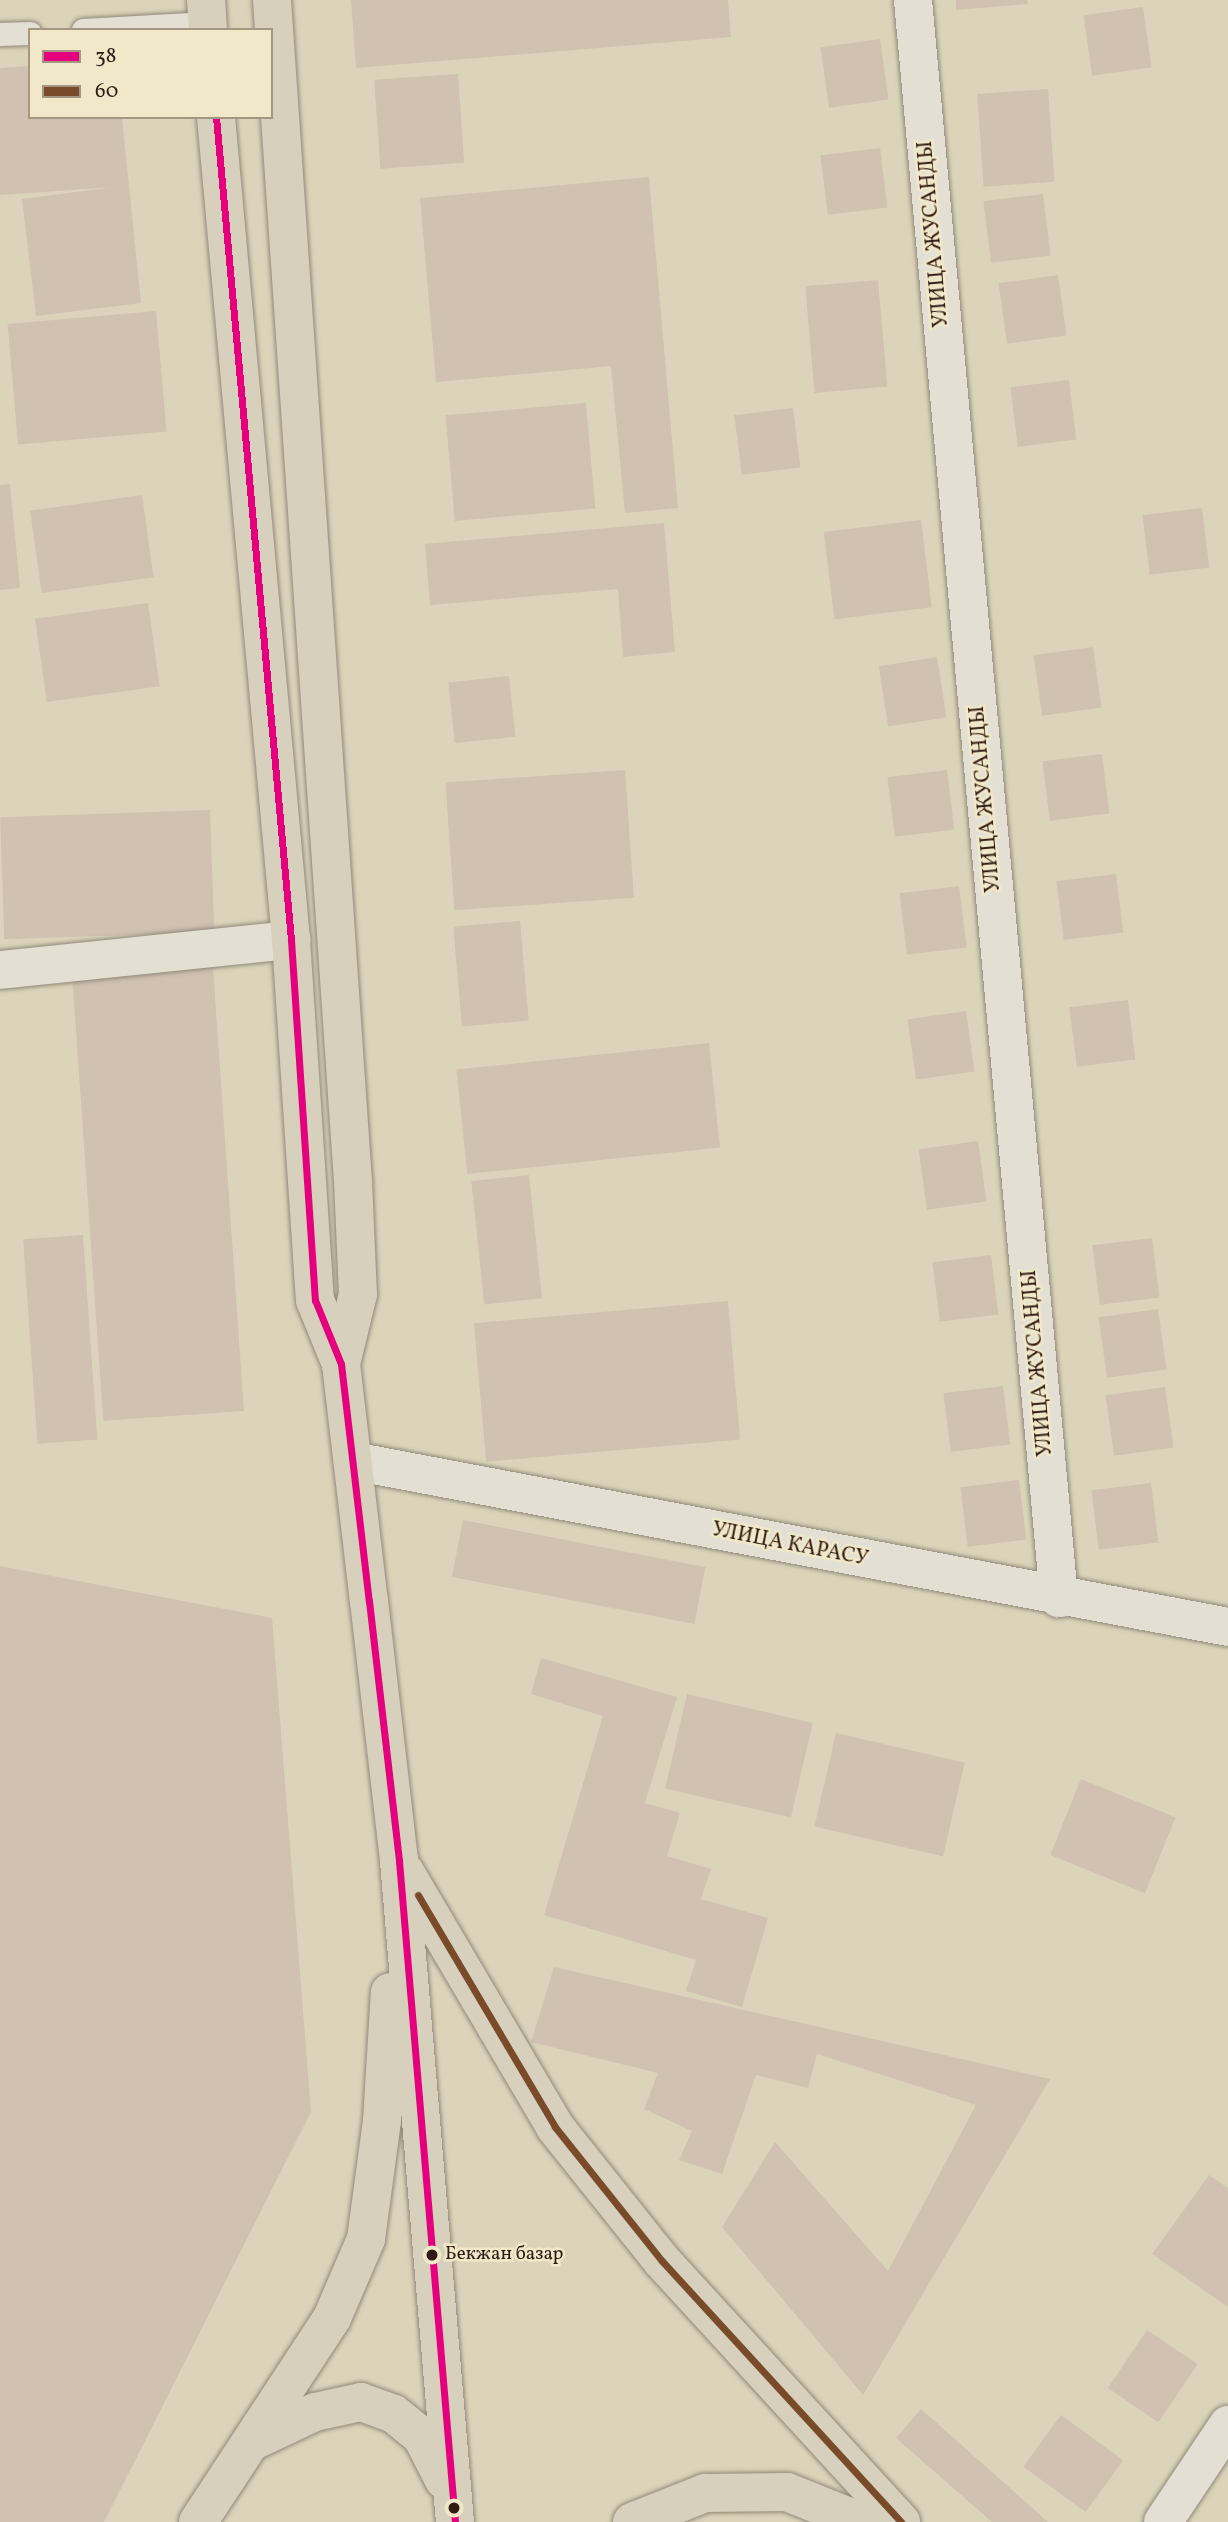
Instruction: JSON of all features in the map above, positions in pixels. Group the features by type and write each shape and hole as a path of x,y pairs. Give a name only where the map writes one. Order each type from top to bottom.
{"highway":[{"path":"272,0 353,1181 358,1294 341,1364"},
{"path":"216,119 291,940 316,1300 341,1364 399,1861 454,2509"},
{"path":"306,1186 353,1181"},
{"path":"198,2522 332,2318 366,2239 382,2121 399,1861"},
{"path":"399,1861 555,2127 662,2261 901,2522"},
{"path":"253,2441 315,2412 361,2402 394,2414 422,2437 454,2509"},
{"path":"632,2522 705,2493 787,2492 862,2522"}],"street":[{"name":"УЛИЦА ЖУСАНДЫ","path":"913,0 1059,1598"},
{"path":"0,970 291,940"},
{"name":"УЛИЦА КАРАСУ","path":"353,1461 1059,1598 1228,1627"},
{"path":"1163,2522 1228,2425"}],"lane":[{"path":"104,28 207,18"},
{"path":"0,34 28,33"}],"building":[{"path":"351,0 728,0 731,37 356,68"},
{"path":"956,0 1027,0 1028,4 956,10"},
{"path":"1143,7 1151,67 1092,76 1084,15"},
{"path":"880,39 888,99 829,108 821,47"},
{"path":"28,66 28,119 122,119 141,303 36,316 22,199 114,187 0,195 0,68"},
{"path":"458,74 464,163 380,169 374,80"},
{"path":"1048,89 1054,182 984,187 977,94"},
{"path":"880,148 887,208 828,215 820,155"},
{"path":"649,177 678,508 625,513 611,366 436,382 420,198"},
{"path":"1043,194 1051,256 991,263 983,201"},
{"path":"1058,275 1066,335 1007,344 999,283"},
{"path":"878,280 887,387 815,393 805,286"},
{"path":"156,311 167,432 18,445 8,324"},
{"path":"1069,380 1076,440 1018,447 1010,387"},
{"path":"586,403 595,509 455,521 446,415"},
{"path":"793,408 800,468 742,475 734,415"},
{"path":"10,484 20,588 0,590 0,485"},
{"path":"142,495 154,577 42,593 30,511"},
{"path":"1202,508 1209,568 1150,575 1142,515"},
{"path":"921,520 932,607 834,619 824,532"},
{"path":"664,523 675,652 623,657 618,589 430,605 425,544"},
{"path":"148,603 160,686 47,702 35,619"},
{"path":"1093,647 1101,707 1042,716 1034,655"},
{"path":"937,657 947,717 888,726 879,666"},
{"path":"509,676 515,737 455,743 448,682"},
{"path":"1102,754 1109,814 1050,821 1042,761"},
{"path":"625,770 634,898 454,910 445,783"},
{"path":"947,770 954,830 895,837 887,777"},
{"path":"210,810 214,932 4,939 0,817"},
{"path":"1116,874 1123,933 1064,940 1056,881"},
{"path":"959,886 967,948 907,955 899,893"},
{"path":"520,921 529,1021 462,1026 453,927"},
{"path":"212,954 244,1411 103,1421 71,964"},
{"path":"1128,1000 1135,1060 1077,1067 1069,1007"},
{"path":"966,1011 974,1071 916,1080 908,1019"},
{"path":"709,1043 720,1147 467,1174 456,1070"},
{"path":"978,1141 986,1201 927,1210 919,1149"},
{"path":"529,1175 542,1298 484,1304 471,1181"},
{"path":"83,1235 97,1440 37,1444 23,1239"},
{"path":"1152,1238 1159,1298 1100,1305 1092,1245"},
{"path":"991,1255 998,1315 940,1322 932,1262"},
{"path":"728,1301 740,1439 486,1462 474,1323"},
{"path":"1158,1309 1166,1369 1107,1378 1099,1317"},
{"path":"1003,1386 1010,1445 951,1452 943,1393"},
{"path":"1165,1387 1173,1447 1114,1456 1106,1395"},
{"path":"1019,1480 1026,1540 968,1547 960,1487"},
{"path":"1151,1483 1158,1543 1099,1550 1091,1490"},
{"path":"463,1520 705,1567 694,1624 452,1577"},
{"path":"0,1566 272,1618 311,2112 104,2522 0,2522"},
{"path":"541,1658 677,1697 645,1803 680,1813 667,1856 711,1869 701,1899 768,1918 742,2007 686,1991 696,1960 544,1915 603,1716 531,1694"},
{"path":"687,1694 813,1723 791,1818 665,1789"},
{"path":"836,1733 965,1763 943,1856 814,1827"},
{"path":"1081,1779 1176,1817 1145,1893 1050,1855"},
{"path":"554,1967 1050,2079 863,2395 722,2227 775,2142 888,2271 976,2105 817,2054 808,2088 756,2075 722,2174 679,2160 692,2131 644,2109 658,2073 531,2042"},
{"path":"1209,2175 1228,2188 1228,2307 1152,2254"},
{"path":"1147,2330 1198,2364 1158,2422 1108,2388"},
{"path":"921,2409 1048,2522 992,2522 896,2438"},
{"path":"1061,2415 1123,2460 1086,2512 1023,2467"}],"transit line":[{"name":"38","path":"216,119 291,940 315,1300 341,1364 399,1861 455,2522"},
{"name":"60","path":"418,1895 555,2127 662,2261 901,2522"}],"place":[{"name":"Бекжан базар","path":"432,2255"}]}
